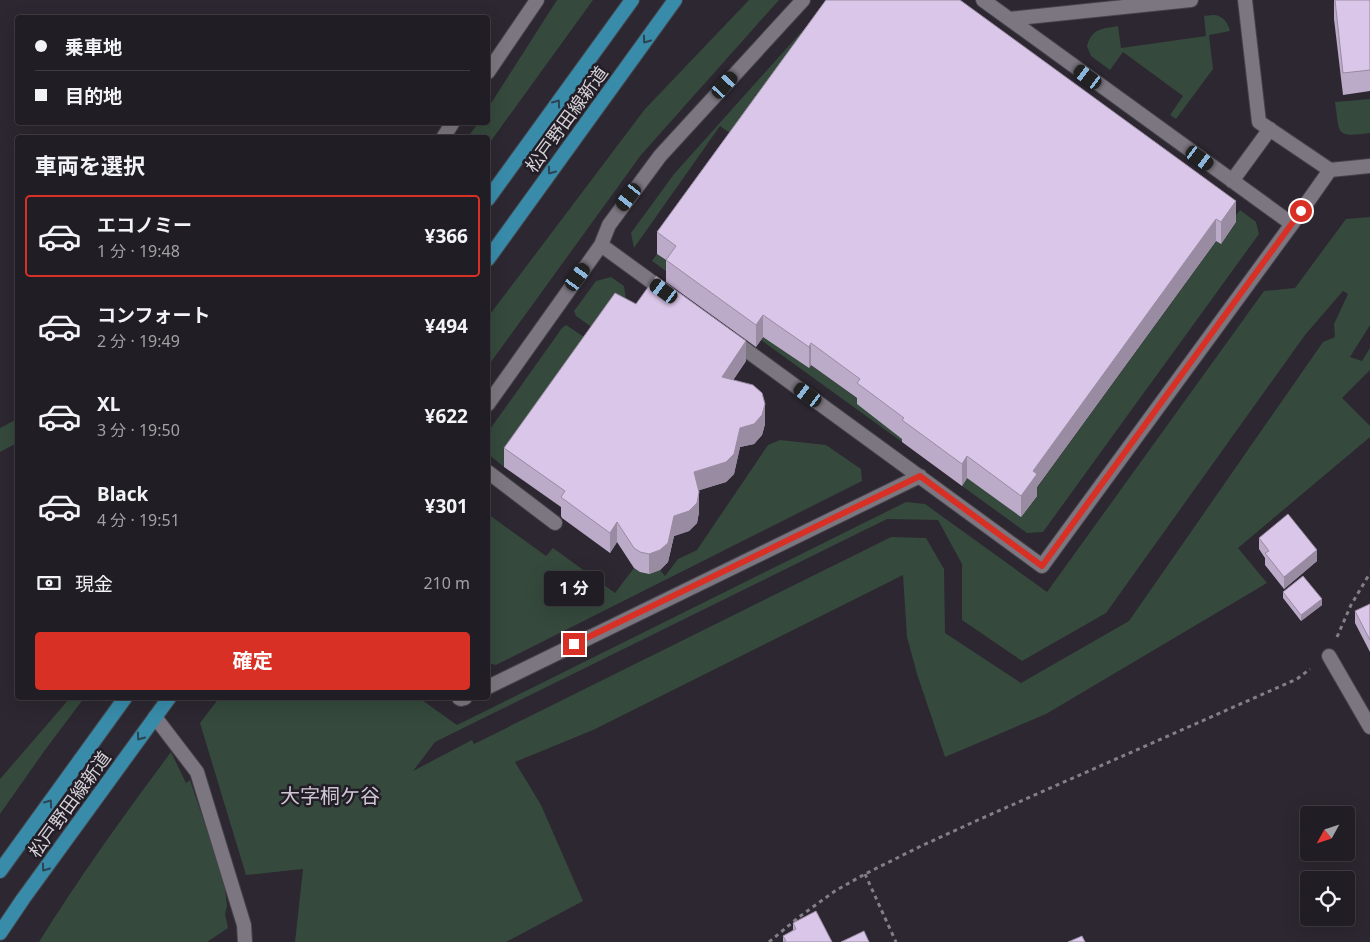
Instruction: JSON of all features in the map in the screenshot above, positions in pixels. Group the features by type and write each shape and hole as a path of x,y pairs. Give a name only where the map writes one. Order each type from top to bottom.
{"main road":[{"name":"松戸野田線新道","path":"490,196 632,0"},
{"name":"松戸野田線新道","path":"490,256 675,0"},
{"name":"松戸野田線新道","path":"0,871 124,700"},
{"name":"松戸野田線新道","path":"0,933 167,700"}],"lane":[{"path":"490,69 537,0"},
{"path":"490,401 601,245 609,225 660,156 802,0"},
{"path":"982,0 1292,224"},
{"path":"1009,19 1191,0"},
{"path":"1245,0 1259,122 1330,170 1370,166"},
{"path":"1232,181 1270,129"},
{"path":"720,332 1042,566 1330,170"},
{"path":"601,245 680,303"},
{"path":"490,474 555,523"},
{"path":"490,686 920,476"},
{"path":"1329,656 1370,727"},
{"path":"154,717 197,772 244,925 245,942"}],"path":[{"path":"770,942 799,917 835,891 865,874 978,820 1297,679 1329,656 1351,604 1370,573"},
{"path":"865,874 896,942"}],"green space":[{"path":"557,0 593,0 490,142 490,135 469,135 477,125 490,125 490,105"},
{"path":"749,0 779,0 641,155 490,363 490,314 645,109"},
{"path":"830,0 740,140 720,126 634,248 631,233 674,174"},
{"path":"1204,16 1220,16 1228,25 1230,31 1209,35 1213,69 1176,119 1170,115 1183,96 1123,52 1110,70 1091,56 1087,46 1089,40 1098,30 1118,26 1121,48 1206,36"},
{"path":"1370,99 1370,133 1350,135 1341,132 1335,102"},
{"path":"1240,210 1256,222 1259,234 1043,532 1027,533 962,486 967,478 1033,493 1216,241 1221,244 1236,223 1232,220"},
{"path":"1370,217 1370,325 1350,357 1362,361 1370,348 1370,370 1342,398 1370,426 1370,437 1238,548 1267,583 1046,714 945,757 917,674 907,637 903,575 593,730 515,762 541,805 583,901 506,942 295,942 303,869 246,875 200,723 217,700 422,700 457,725 906,502 925,504 1047,592 1264,291 1295,288 1346,219","holes":["1343,291 1348,294 1334,324 1335,337 1323,342 1129,621 1021,683 945,633 944,569 926,538 891,537 474,744 472,740 413,771 435,742 887,519 938,520 962,564 962,620 1022,661 1106,613 1305,335"]},
{"path":"657,254 718,298 715,302 809,368 811,365 907,435 902,442 652,261"},
{"path":"611,277 624,286 626,300 600,333 576,316 574,311 596,281"},
{"path":"566,325 593,343 504,467 490,456 490,429"},
{"path":"15,420 15,444 0,452 0,428"},
{"path":"780,440 826,445 861,469 862,481 496,665 490,664 490,515 546,556 553,548 615,593 634,568 647,572 660,570 665,576 678,559 697,550 768,445"},
{"path":"68,700 82,700 0,814 0,779"},
{"path":"171,752 186,783 190,780 224,881 227,906 225,914 228,928 207,942 39,942 70,893"}],"building":[{"path":"826,0 960,0 1236,201 1221,222 1216,219 1033,471 1037,474 1021,496 967,456 962,464 902,420 904,418 857,383 860,379 811,343 809,347 763,315 756,325 666,260 676,246 657,232"},
{"path":"1335,0 1370,0 1370,70 1343,73"},
{"path":"656,276 746,341 722,377 753,385 762,393 765,404 762,415 754,424 740,428 734,454 726,462 694,472 699,492 697,503 689,511 674,516 668,543 660,550 649,554 634,548 617,522 610,533 562,498 565,491 504,448 615,293 636,304"},
{"path":"1288,514 1317,550 1284,577 1265,553 1269,551 1259,538"},
{"path":"1303,576 1322,599 1301,615 1283,592"},
{"path":"1370,604 1370,640 1355,611"},
{"path":"816,911 832,942 783,942 786,941 783,936 796,929 793,923"},
{"path":"864,931 869,942 841,942"},
{"path":"1082,936 1085,942 1068,942"}],"district":[{"name":"大字桐ケ谷","path":"330,795"}],"route":[{"path":"574,644 920,476 1042,566 1301,211"}]}
